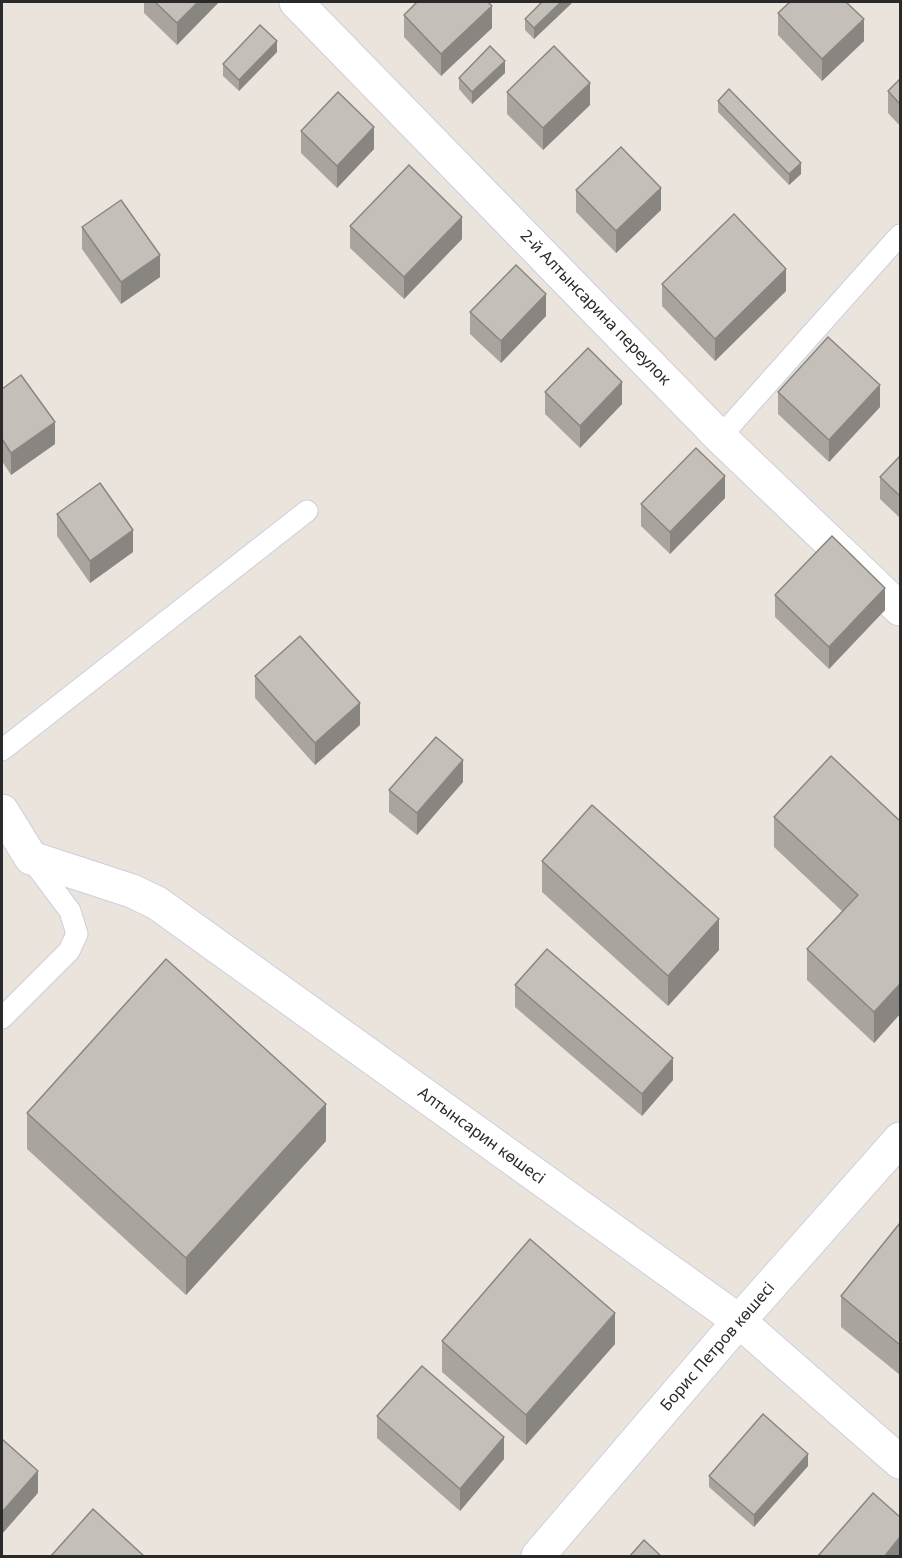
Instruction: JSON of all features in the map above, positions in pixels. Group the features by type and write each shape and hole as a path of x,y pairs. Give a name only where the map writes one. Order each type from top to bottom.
{"street":[{"name":"2-й Алтынсарина переулок","path":"296,2 720,437 900,609"},
{"path":"3,819 31,858"},
{"name":"Алтынсарин көшесі","path":"31,858 132,891 157,903 739,1322 900,1462"},
{"name":"Борис Петров көшесі","path":"538,1557 739,1322 900,1139"}],"lane":[{"path":"720,437 900,235"},
{"path":"2,750 307,511"},
{"path":"2,1018 69,951 77,934 70,911 31,858"}],"building":[{"path":"155,2 198,2 177,23"},
{"path":"417,2 488,2 492,6 441,54 404,15"},
{"path":"542,2 561,2 534,28 525,19"},
{"path":"790,2 846,2 864,19 822,59 778,13"},
{"path":"260,25 277,41 239,80 223,64"},
{"path":"490,46 505,61 472,92 459,78"},
{"path":"554,46 590,83 543,128 507,92"},
{"path":"900,79 900,104 888,91"},
{"path":"729,89 801,163 789,174 718,101"},
{"path":"338,92 374,127 337,166 301,131"},
{"path":"621,147 661,188 616,231 576,190"},
{"path":"409,165 462,217 404,277 350,226"},
{"path":"121,200 160,255 121,282 82,227"},
{"path":"734,214 786,269 715,339 662,284"},
{"path":"516,265 546,294 501,341 470,312"},
{"path":"828,337 880,385 829,440 778,392"},
{"path":"588,348 622,382 580,426 545,392"},
{"path":"21,375 55,422 11,453 2,439 2,389"},
{"path":"696,448 725,476 670,532 641,504"},
{"path":"900,456 900,496 880,477"},
{"path":"100,483 133,530 90,561 57,514"},
{"path":"832,536 885,588 829,647 775,595"},
{"path":"300,636 360,703 315,743 255,676"},
{"path":"436,737 463,760 417,813 389,790"},
{"path":"831,756 900,821 900,984 874,1012 807,949 858,895 774,817"},
{"path":"592,805 719,919 668,976 542,861"},
{"path":"547,949 673,1058 642,1094 515,985"},
{"path":"166,959 326,1104 186,1258 27,1113"},
{"path":"900,1223 900,1345 841,1296"},
{"path":"530,1239 615,1313 526,1415 442,1341"},
{"path":"422,1366 504,1437 460,1489 377,1416"},
{"path":"763,1414 808,1454 754,1515 709,1476"},
{"path":"2,1439 38,1471 2,1512"},
{"path":"873,1493 900,1517 900,1537 884,1557 819,1557 818,1556"},
{"path":"93,1509 145,1557 50,1557"},
{"path":"644,1540 662,1557 629,1557"}]}
